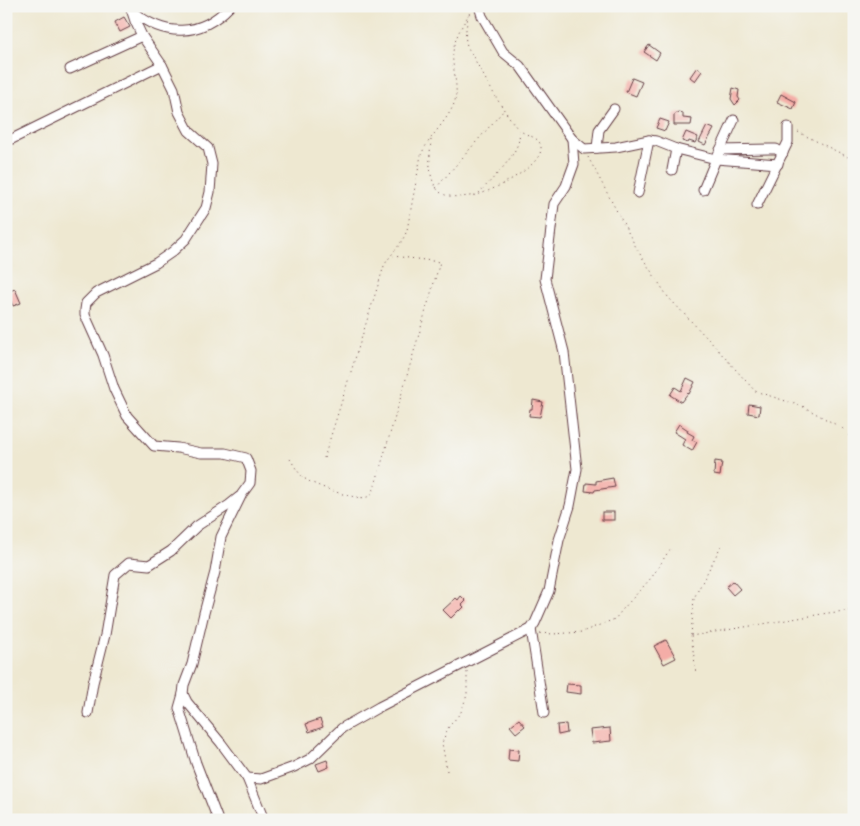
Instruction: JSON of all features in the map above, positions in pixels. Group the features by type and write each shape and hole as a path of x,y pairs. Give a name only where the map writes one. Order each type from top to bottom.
{"street":[{"path":"131,8 141,18 166,28 184,31 201,27 218,17 230,6"},
{"path":"479,6 482,16 503,52 520,66 572,139 584,150 616,147 649,140 716,159 778,164"},
{"path":"131,8 142,36 162,65 174,89 179,112 189,131 208,148 212,164 210,192 206,208 186,239 156,263 96,293 86,303 85,310 114,389 127,416 154,446 178,448 201,453 225,453 246,458 252,470 250,483 242,494 221,537 215,572 179,708 196,763 218,820"},
{"path":"70,69 142,36"},
{"path":"12,139 162,65"},
{"path":"596,148 599,130 614,109"},
{"path":"703,190 734,120"},
{"path":"757,205 788,142 788,127"},
{"path":"247,778 261,779 310,759 342,728 531,629 536,624 549,591 559,540 570,506 577,469 564,352 545,279 554,204 566,186 574,164 572,139"},
{"path":"638,193 649,140"},
{"path":"720,150 770,148 783,153"},
{"path":"672,170 676,149"},
{"path":"88,713 105,635 115,574 129,563 149,565 171,551 197,526 242,494"},
{"path":"531,629 544,713"},
{"path":"183,694 187,702 247,778 264,820"}],"path":[{"path":"324,458 384,266 399,247 407,230 424,148 453,106 456,97 453,52 456,35 473,6"},
{"path":"431,139 430,170 436,188 442,194 453,197 479,194 502,185 529,168 539,157 541,151 539,141 519,130 504,109 465,41 469,14"},
{"path":"436,188 504,109"},
{"path":"788,127 854,160"},
{"path":"479,194 514,154 520,137 519,130"},
{"path":"584,150 638,251 668,297 754,391 804,407 842,428 854,440"},
{"path":"290,459 302,477 313,484 360,498 371,494 374,489 440,262 391,256"},
{"path":"696,671 691,636 694,598 721,546"},
{"path":"531,629 537,633 553,634 582,632 614,619 652,577 670,549"},
{"path":"691,636 854,610"},
{"path":"447,771 442,743 448,728 461,712 467,695 466,662"}],"building":[{"path":"124,17 130,27 120,32 115,22"},
{"path":"649,45 660,53 656,60 644,52"},
{"path":"697,67 702,71 695,81 690,77"},
{"path":"632,78 642,82 636,96 626,92"},
{"path":"733,88 739,90 738,97 740,100 735,105 731,99"},
{"path":"781,94 796,102 793,109 777,102"},
{"path":"678,112 683,113 683,118 692,119 691,125 674,125 674,115"},
{"path":"660,119 669,122 665,131 656,128"},
{"path":"707,126 714,129 705,145 699,142"},
{"path":"686,132 698,137 695,143 682,141"},
{"path":"15,289 21,303 13,306 7,292"},
{"path":"687,378 695,382 689,394 681,402 670,395 675,387 681,391"},
{"path":"533,400 543,402 540,417 529,416"},
{"path":"749,404 760,406 759,415 748,413"},
{"path":"679,424 694,436 692,440 697,442 692,451 682,445 685,439 674,432"},
{"path":"715,461 722,462 720,476 714,475"},
{"path":"613,478 615,487 595,490 594,492 585,491 586,483 596,484 596,481"},
{"path":"602,512 614,512 614,520 602,520"},
{"path":"733,581 740,589 733,595 726,587"},
{"path":"461,596 466,601 462,605 464,607 451,618 443,610"},
{"path":"666,640 676,658 664,664 654,646"},
{"path":"567,684 581,685 581,694 566,692"},
{"path":"320,719 323,727 309,732 306,724"},
{"path":"519,719 525,726 516,733 510,726"},
{"path":"566,724 567,733 558,735 557,725"},
{"path":"610,728 611,741 592,743 590,730"},
{"path":"509,749 519,750 518,761 508,760"},
{"path":"327,760 329,767 319,771 316,764"}]}
